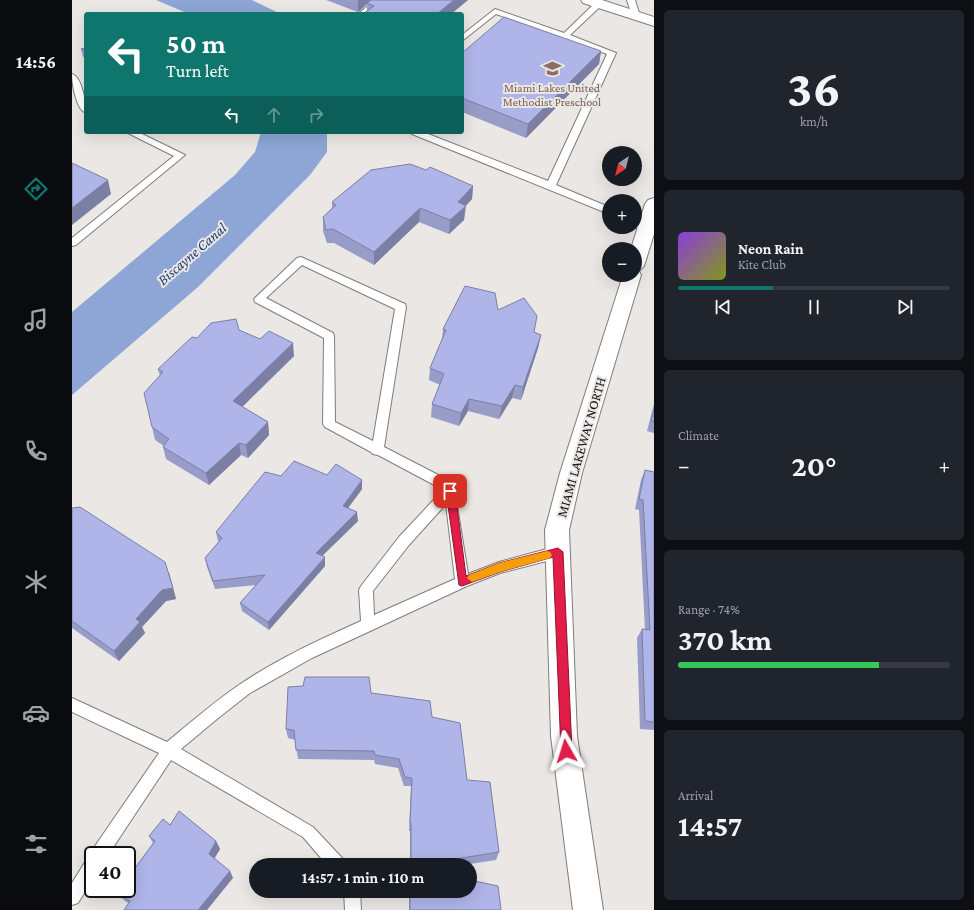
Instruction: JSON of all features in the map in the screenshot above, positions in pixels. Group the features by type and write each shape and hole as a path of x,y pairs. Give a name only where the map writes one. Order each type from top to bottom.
{"street":[{"path":"594,2 654,22"},
{"path":"642,223 654,204"},
{"name":"MIAMI LAKEWAY NORTH","path":"588,910 584,892 564,736 557,530 571,473 630,282"}],"lane":[{"path":"365,12 380,0"},
{"path":"631,0 636,16"},
{"path":"565,36 594,2"},
{"path":"464,37 495,12 612,53 551,186"},
{"path":"72,77 84,105"},
{"path":"72,243 180,155 135,134"},
{"path":"420,134 602,208"},
{"path":"377,451 401,307 300,260 259,298 329,336 329,424 377,451 444,484 450,491 462,582"},
{"path":"368,626 366,590 404,542 450,491"},
{"path":"105,846 169,750 207,717 257,681 368,626 462,582 499,568 558,552"},
{"path":"72,705 169,750 308,832 331,858"},
{"path":"72,896 84,878"},
{"path":"352,898 353,910"}],"water":[{"path":"156,0 252,0 277,12 184,12"},
{"name":"Biscayne Canal","path":"260,134 327,134 327,152 310,175 198,287 72,395 72,312 235,175 255,152"}],"building":[{"path":"371,0 454,0 439,12 366,12 374,6 367,3"},
{"path":"504,17 601,51 528,124 464,99 464,51"},
{"path":"72,163 108,180 72,208"},
{"path":"410,164 426,170 430,167 473,186 458,202 466,206 450,220 420,208 374,252 333,229 326,230 323,217 336,205 332,202 371,170"},
{"path":"465,286 495,293 498,310 524,298 537,316 534,332 541,335 523,387 515,385 502,406 469,399 461,413 432,404 444,374 430,368 446,330 443,329"},
{"path":"236,319 239,330 260,339 269,331 293,343 233,401 268,422 246,445 239,443 206,473 163,447 169,439 152,427 144,393 163,372 158,369 192,337 197,338 211,323"},
{"path":"654,409 654,422 651,421"},
{"path":"294,461 327,475 336,464 362,480 343,506 357,512 316,553 325,557 268,622 240,603 265,575 213,581 205,558 222,538 216,532 265,472 281,476"},
{"path":"645,470 654,472 654,722 645,721 642,629 650,630 643,500 639,499"},
{"path":"80,507 165,562 173,588 162,590 136,619 140,622 114,651 72,621 72,508"},
{"path":"305,677 369,677 371,693 430,701 432,717 460,723 467,780 490,782 499,852 462,858 411,858 410,823 412,778 405,777 399,759 375,755 374,751 296,750 294,730 286,729 288,687 303,686"},
{"path":"179,811 216,841 209,854 230,871 198,910 124,910 130,901 126,898 136,898 136,867 155,841 149,836 163,819 170,825"},
{"path":"477,882 498,886 501,910 410,910 410,898 477,898"}],"slow traffic":[{"path":"472,578 499,568 547,555"}],"place":[{"name":"Miami Lakes United Methodist Preschool","path":"552,69"}],"route":[{"path":"450,491 462,582 499,568 558,552 564,736 566,751"}]}
